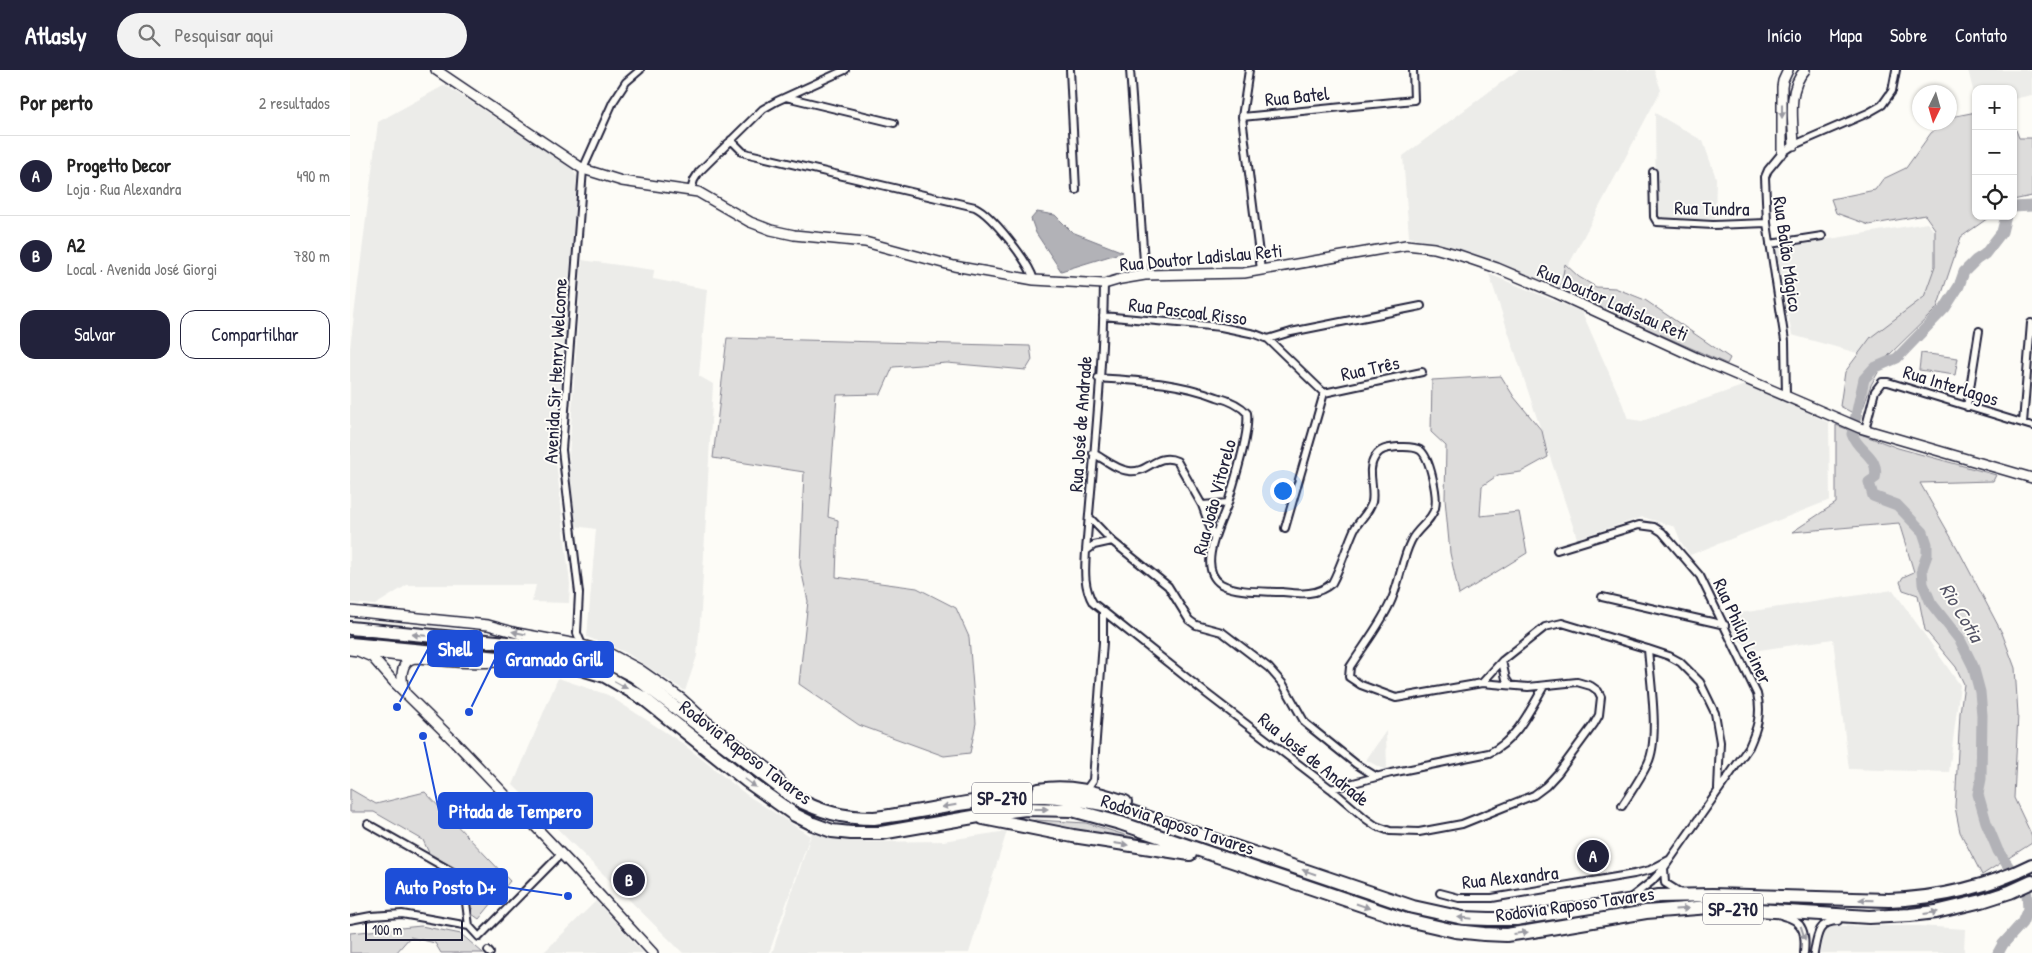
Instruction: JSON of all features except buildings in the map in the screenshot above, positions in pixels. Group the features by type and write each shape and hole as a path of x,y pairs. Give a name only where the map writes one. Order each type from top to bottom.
{"highway":[{"name":"Rodovia Raposo Tavares","path":"350,628 560,648 601,658 634,676 794,798 814,808 835,815 856,818 895,816 993,799 1045,796 1090,801 1117,807 1413,907 1463,918 1516,919 1627,900 1686,895 1879,900 1913,899 1956,893 2000,879 2030,865"},
{"name":"Rodovia Raposo Tavares","path":"353,649 524,660 565,664 589,670 625,686 643,698 747,781 796,815 832,831 881,833 977,816 1026,810 1072,810 1120,823 1403,919 1455,931 1506,934 1638,913 1710,907 1869,917 1910,915 1958,908 2010,892 2032,882"},
{"path":"993,799 1056,788 1089,785 1107,796 1166,818 1202,836"},
{"path":"977,816 1073,836 1232,861"}],"street":[{"name":"Rua Doutor Ladislau Reti","path":"436,70 583,169 622,181 691,190 704,195 750,222 770,230 794,235 865,242 954,266 1034,280 1104,284 1121,278 1145,275 1228,274 1261,270 1406,246 1434,248 1505,272 1752,382 1863,429 2032,478"},
{"name":"Avenida Sir Henry Welcome","path":"577,633 579,593 562,450 583,169 613,102 626,82 640,70"},
{"path":"691,190 699,172 763,109 845,70"},
{"path":"1070,70 1076,190"},
{"path":"1130,70 1145,275"},
{"path":"1249,70 1242,117 1261,270"},
{"name":"Rua Batel","path":"1242,117 1414,100 1413,70"},
{"path":"1782,153 1782,87 1788,70"},
{"path":"1794,145 1793,92 1797,81 1805,70"},
{"name":"Rua Balão Mágico","path":"1786,395 1785,340 1767,223 1765,177 1768,170 1782,153 1794,145 1882,105 1892,91 1896,70"},
{"path":"786,97 894,123"},
{"path":"731,140 743,152 749,154 982,210 993,220 1027,264 1034,280"},
{"name":"Rua Tundra","path":"1654,172 1654,217 1657,222 1713,225 1767,223"},
{"path":"1770,244 1822,236"},
{"name":"Rua José de Andrade","path":"1104,284 1104,316 1085,573 1088,594 1093,603 1103,612 1376,826 1390,832 1419,832 1462,824 1534,795 1546,786 1558,772 1594,724 1601,705 1601,697 1598,690 1591,686 1567,682 1528,687 1482,683 1396,698"},
{"name":"Rua Pascoal Risso","path":"1268,339 1291,332 1421,306"},
{"name":"Rua Pascoal Risso","path":"1104,316 1221,327 1255,334 1268,339 1324,393"},
{"path":"2023,423 2031,323"},
{"path":"1967,407 1979,330"},
{"name":"Rua Três","path":"1324,393 1422,372"},
{"name":"Rua João Vitorelo","path":"1098,378 1179,385 1233,402 1247,413 1248,427 1228,503 1214,538 1211,552 1212,576 1222,584 1238,589 1306,594 1326,589 1332,583 1353,531 1369,509 1373,493 1371,468 1376,455 1388,448 1412,447 1419,449 1425,454 1435,497 1434,511 1430,518 1415,533 1410,542 1391,601 1350,667 1349,672 1349,677 1352,681 1396,698"},
{"name":"Rua Interlagos","path":"1863,429 1875,391 1882,382 1894,383 2032,426"},
{"path":"1285,528 1324,393"},
{"path":"1093,453 1130,472 1146,467 1163,458 1177,461 1202,505 1214,538"},
{"path":"1202,505 1228,503"},
{"path":"1089,517 1112,541 1168,586 1189,620 1196,625 1222,632 1270,668 1283,684 1305,723 1356,764 1377,776"},
{"name":"Rua Philip Leiner","path":"1558,550 1639,525 1654,527 1662,532 1700,576 1757,694 1760,715 1749,747 1664,868 1651,882 1627,900"},
{"path":"1086,551 1094,545 1112,541"},
{"path":"1602,597 1725,625"},
{"path":"350,611 488,625 607,652 628,662 682,699 706,721 772,771 794,798"},
{"path":"1089,785 1103,642 1103,612"},
{"path":"1482,683 1502,661 1537,633 1552,624 1562,623 1648,649 1680,662 1700,682 1708,696 1718,724 1720,742 1718,790"},
{"path":"567,642 577,633 582,645"},
{"path":"353,649 477,664 524,660"},
{"path":"353,649 372,657 653,953"},
{"path":"1622,806 1648,762 1652,751 1653,730 1648,649"},
{"path":"406,693 402,686 402,672 406,664 415,658"},
{"path":"1502,661 1506,679 1510,685"},
{"path":"1331,789 1377,776 1483,754 1498,748 1507,742 1528,714 1544,686"},
{"path":"368,824 460,876 464,886 469,926 479,937 561,854"},
{"name":"Rua Alexandra","path":"1440,893 1459,898 1501,896 1634,874 1650,870 1670,859"},
{"path":"1664,868 1665,883 1686,895"},
{"path":"1710,907 1739,914 1783,916 1792,919 1800,925 1805,933 1804,953"},
{"path":"350,920 402,914 469,926"},
{"path":"1814,953 1818,932 1827,922 1910,915"}],"shaded area":[{"path":"1518,70 1654,70 1661,90 1557,287 1469,252 1409,237 1403,156"},
{"path":"1968,70 2032,70 2032,95 2017,98 2017,85 1972,86"},
{"path":"445,85 553,156 573,170 577,177 556,461 570,584 569,603 532,602 536,585 407,585 375,605 350,603 350,348 378,122"},
{"path":"1655,113 1703,141 1716,178 1715,220 1662,220 1656,216"},
{"path":"1972,113 1972,220 1985,220 1961,237 1937,308 1886,358 1871,385 1860,417 1840,406 1845,372 1871,337 1924,297 1935,266 1935,229 1925,215 1869,225 1836,213 1831,199 1875,190 1883,179 1906,168 1935,130 1957,130 1957,116"},
{"path":"2017,133 2019,138 2032,138 2032,196 2017,199"},
{"path":"1037,212 1055,215 1072,232 1123,252 1061,271 1036,233 1031,219"},
{"path":"1927,223 1944,242 1931,298 1872,357 1792,335 1775,248"},
{"path":"582,260 654,270 653,279 707,289 699,376 713,384 701,611 697,656 685,691 625,652 587,637 596,529 575,526 569,456"},
{"path":"1565,264 1579,277 1596,287 1615,288 1645,300 1730,358 1727,364 1560,290"},
{"path":"1489,274 1582,312 1628,419 1642,421 1748,384 1829,423 1830,500 1690,555 1681,542 1675,527 1643,517 1577,538"},
{"path":"727,338 1030,346 1032,360 1026,370 947,363 893,367 881,394 837,395 828,517 838,520 836,577 917,588 956,608 969,637 976,723 970,753 944,756 859,725 799,684 808,601 800,565 804,472 713,458"},
{"path":"1921,353 1958,358 1955,375 1919,370"},
{"path":"1501,376 1514,397 1542,431 1548,457 1521,472 1498,475 1482,486 1480,516 1519,512 1527,553 1459,595 1450,553 1445,499 1446,446 1431,432 1432,380"},
{"path":"1836,425 1898,448 1996,475 1993,481 1920,483 1960,553 2002,633 2015,668 2018,714 2014,798 2032,836 2032,843 1982,875 1960,832 1955,807 1960,713 1964,684 1956,667 1925,630 1918,595 1903,590 1900,582 1903,577 1914,572 1899,523 1792,532 1836,503"},
{"path":"1893,590 1960,685 1949,772 1849,769 1833,639 1753,651 1739,640 1728,622 1733,614"},
{"path":"558,678 608,695 679,741 747,795 810,836 769,953 683,953 513,785"},
{"path":"1386,731 1387,771 1366,760"},
{"path":"350,789 376,804 425,792 510,881 479,919 472,914 473,879 429,853 423,840 374,812 350,812"},
{"path":"1027,821 1086,823 1158,845"},
{"path":"1007,831 969,953 772,953 812,832 867,842 943,841"},
{"path":"596,901 643,953 543,953"},
{"path":"421,926 461,934 483,953 441,953 435,943 410,937 396,953 350,953 350,933"},
{"path":"1919,926 1965,929 1964,951 1963,953 1820,953 1823,933 1830,927"}],"waterway":[{"name":"Rio Cotia","path":"2017,207 2032,206"},
{"name":"Rio Cotia","path":"1998,953 2003,944 2022,923 2028,909 2027,894 1998,851 1986,822 1978,794 1981,779 1982,715 1980,692 1973,666 1960,640 1931,603 1923,584 1922,569 1927,555 1927,544 1923,532 1897,505 1873,496 1869,482 1875,478 1874,464 1852,434 1864,379 1874,368 1897,358 1945,308 1959,286 1964,272 1985,254 2002,232 2005,220"}],"place":[{"name":"Shell","path":"397,707"},
{"name":"Gramado Grill","path":"469,712"},
{"name":"Pitada de Tempero","path":"423,736"},
{"name":"Progetto Decor","path":"1593,856"},
{"name":"A2","path":"629,880"},
{"name":"Auto Posto D+","path":"568,896"}]}
